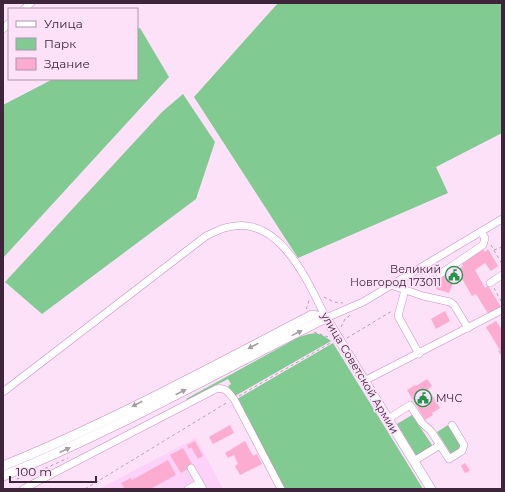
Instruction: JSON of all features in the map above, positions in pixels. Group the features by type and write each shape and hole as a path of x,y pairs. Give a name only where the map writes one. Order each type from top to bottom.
{"main road":[{"path":"3,466 118,414 312,316 326,318"},
{"name":"улица Советской Армии","path":"326,318 430,489"},
{"path":"3,476 36,463 119,424 326,318"}],"street":[{"path":"326,318 362,302 502,219"},
{"name":"улица Советской Армии","path":"3,392 206,236 229,227 246,225 264,231 276,239 292,256 326,318"},
{"path":"440,274 480,248 485,242 485,238 481,232"},
{"path":"490,283 502,275"},
{"path":"391,285 450,302 454,305 468,328"},
{"path":"408,291 400,306 398,316 419,354"},
{"path":"364,381 468,328 501,314"},
{"path":"23,489 216,388 224,388 234,399 281,489"},
{"path":"388,419 410,405 422,423 431,431 449,459 462,451 464,448 463,442 452,425"},
{"path":"414,461 440,445"},
{"path":"188,489 201,486 191,468"}],"path":[{"path":"485,242 490,244 502,264"},
{"path":"493,250 502,247"},
{"path":"408,291 440,274"},
{"path":"490,283 502,303"},
{"path":"344,341 369,323 400,306"},
{"path":"85,489 333,341"}],"shaded area":[{"path":"196,438 223,489 99,489"}],"green space":[{"path":"278,3 502,3 502,133 436,167 448,193 298,258 194,97"},
{"path":"140,28 169,77 3,258 3,105 51,80 138,80 138,29"},
{"path":"183,94 215,142 196,199 42,314 5,282 162,112"},
{"path":"316,333 331,341 235,396 228,386 231,384 228,379 187,400 186,399 299,337"},
{"path":"333,343 423,489 285,489 237,399"},
{"path":"412,415 432,445 417,457 397,424"},
{"path":"448,425 462,447 451,454 437,432"}],"building":[{"path":"483,249 485,252 488,249 498,266 491,271 485,263 475,270 485,288 488,286 501,307 489,315 476,294 472,296 461,277 453,283 449,293 436,289 439,278 452,269 454,272 463,266 462,263"},
{"path":"445,311 450,321 436,329 431,319"},
{"path":"496,321 502,330 502,357 498,351 500,350 486,327"},
{"path":"427,379 432,386 428,389 440,408 425,420 407,390"},
{"path":"230,425 234,433 213,444 209,437"},
{"path":"195,441 203,456 198,459 191,447 189,449 187,445"},
{"path":"245,441 253,456 257,454 262,464 240,475 235,466 238,464 234,455 228,458 225,453"},
{"path":"183,448 193,466 181,473 170,455"},
{"path":"168,460 176,475 150,489 125,489 121,483 131,478 132,480"},
{"path":"465,463 470,471 465,473 461,466"}],"place":[{"name":"Великий Новгород 173011","path":"454,275"},
{"name":"МЧС","path":"423,398"}]}
